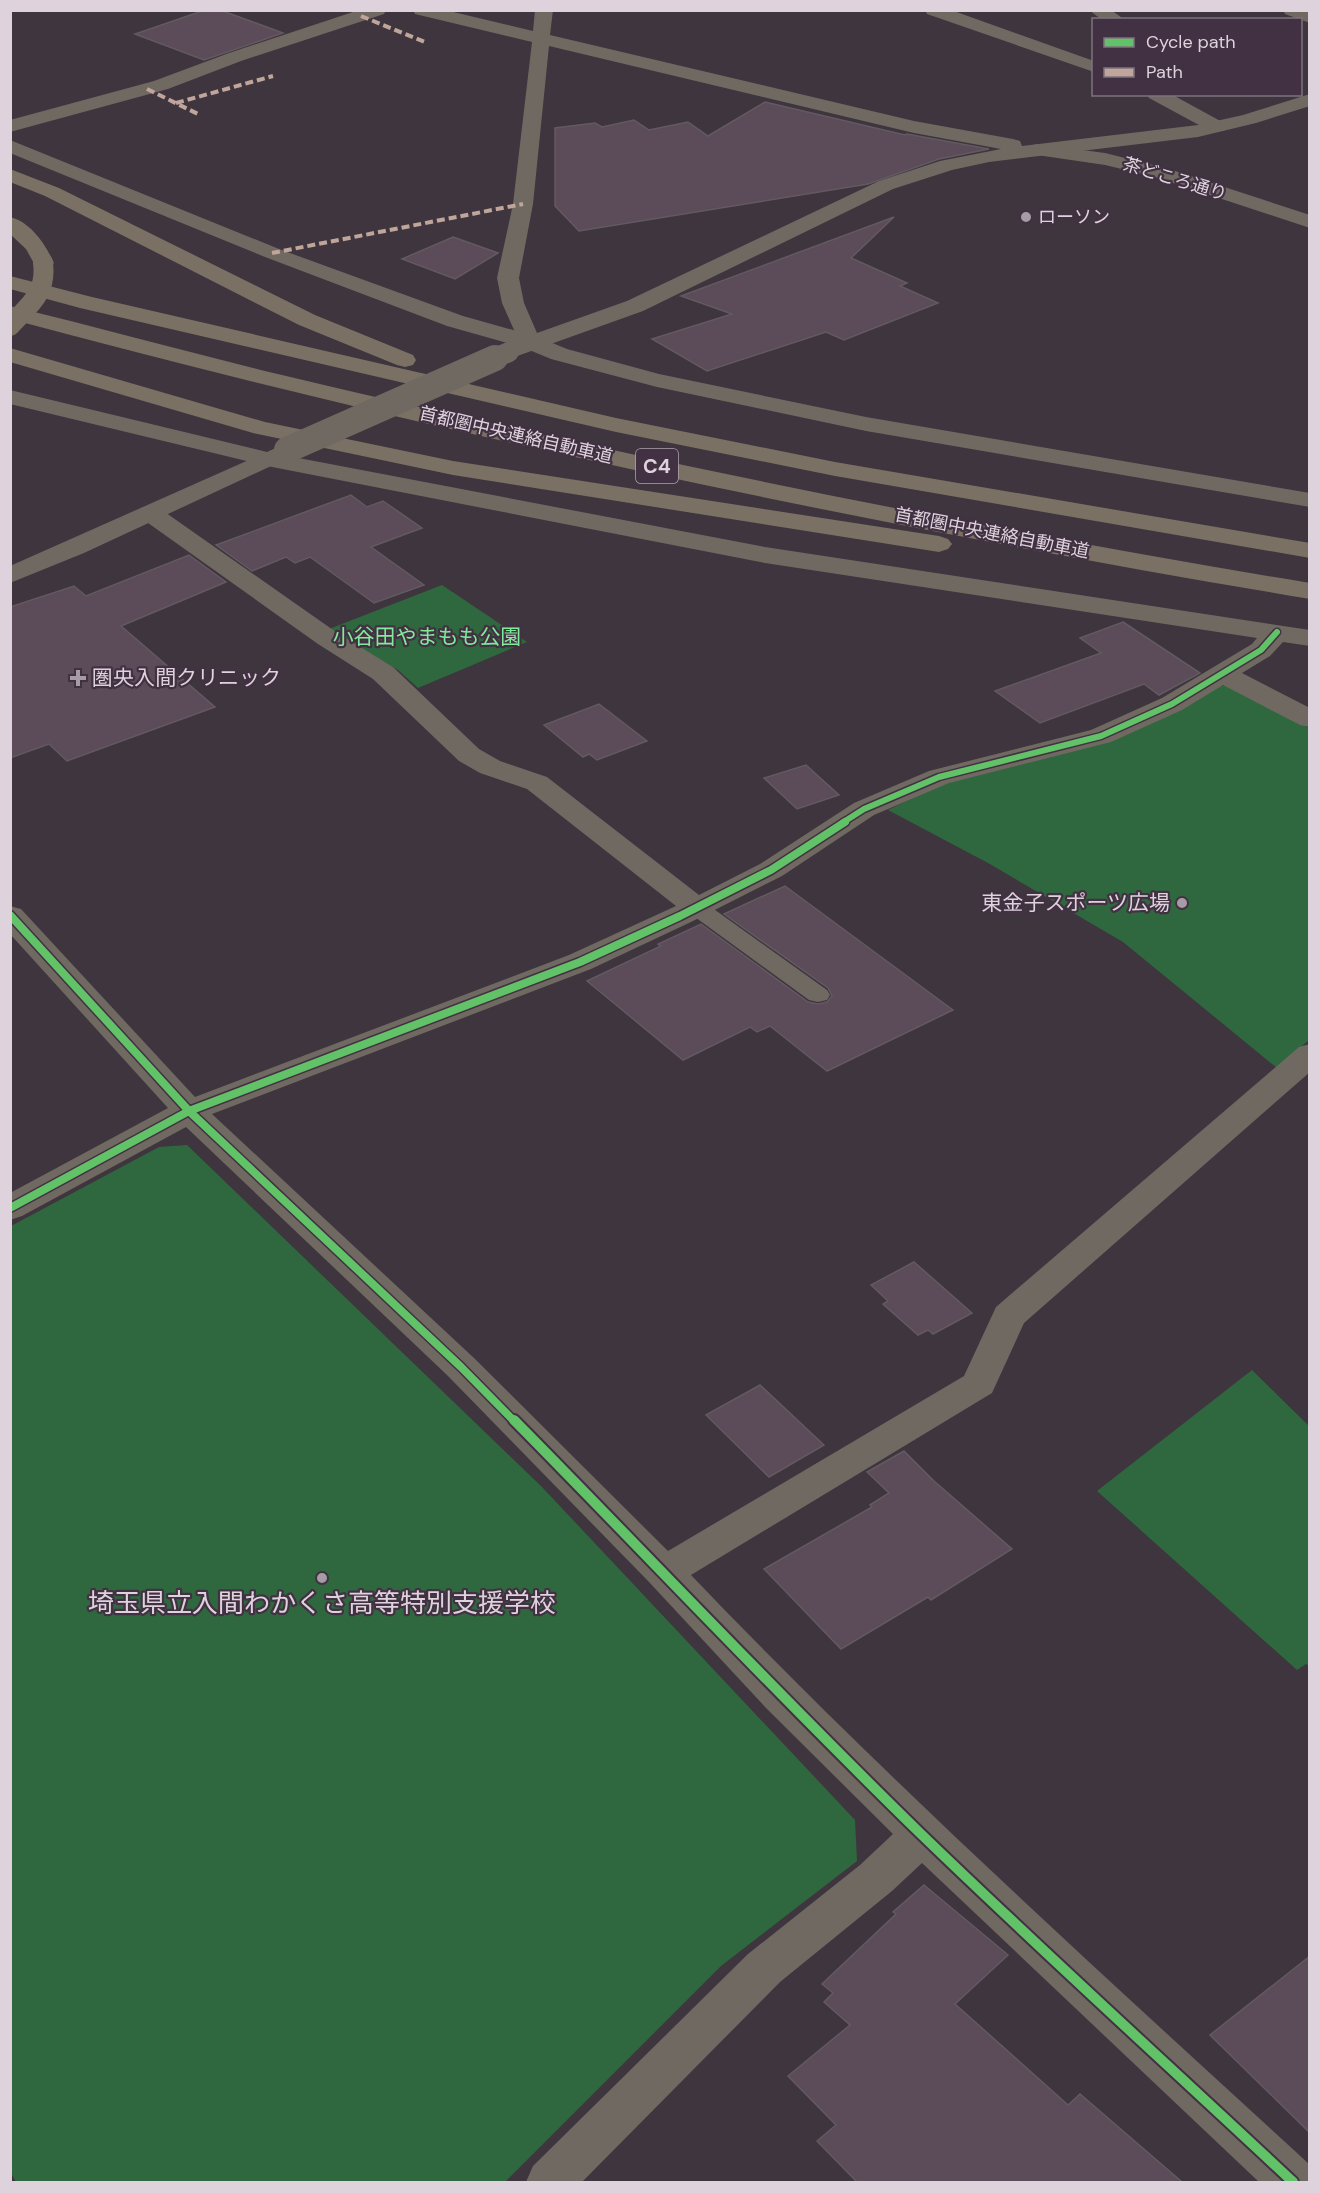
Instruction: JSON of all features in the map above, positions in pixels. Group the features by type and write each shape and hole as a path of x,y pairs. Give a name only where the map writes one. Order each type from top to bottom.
{"highway":[{"path":"10,175 52,192 307,320 386,354 616,425"},
{"path":"10,223 26,235 39,250 45,278 36,298 10,326"},
{"name":"首都圏中央連絡自動車道","path":"10,282 99,306 616,425 847,471 1310,551"},
{"name":"首都圏中央連絡自動車道","path":"10,312 305,388 568,448 1048,544 1310,591"},
{"path":"10,355 261,428 453,468 822,527 1310,597"}],"street":[{"path":"10,126 161,85 246,53 378,10"},
{"path":"421,10 914,127 1037,150"},
{"path":"519,347 508,279 523,204 533,130 544,10"},
{"path":"933,10 1092,66"},
{"path":"1097,10 1112,18"},
{"path":"1291,10 1310,18"},
{"path":"1160,96 1217,127"},
{"path":"10,575 519,347 635,306 886,185 947,165 1037,150 1217,127 1310,100"},
{"path":"10,146 272,253 519,347 559,354 657,380 866,423 1310,500"},
{"name":"茶どころ通り","path":"1037,150 1105,159 1162,173 1310,222"},
{"path":"10,396 765,555 1310,638"},
{"path":"150,513 327,638 383,673 469,755 490,767 537,783 696,908"},
{"path":"10,1208 189,1111 580,962 696,908 771,870 864,809 939,777 1101,736 1172,704 1261,650 1277,632"},
{"path":"1221,675 1243,683 1310,719"},
{"path":"10,915 189,1111 461,1367 663,1571 781,1696 922,1835 1293,2182"},
{"path":"663,1571 700,1552 979,1384 1009,1316 1310,1054"},
{"path":"550,2182 764,1968 876,1878 922,1835"}],"lane":[{"path":"696,908 818,995"}],"green space":[{"name":"小谷田やまもも公園","path":"442,585 527,642 418,688 398,670 329,629"},
{"name":"東金子スポーツ広場","path":"1215,685 1232,686 1309,728 1309,1040 1277,1068 1123,942 988,863 888,810 949,781 1109,740"},
{"name":"埼玉県立入間わかくさ高等特別支援学校","path":"187,1145 542,1487 855,1820 857,1861 721,1966 505,2182 16,2182 11,2173 11,1226 159,1147"},
{"path":"1252,1370 1309,1426 1309,1666 1306,1664 1297,1670 1097,1491"}],"building":[{"path":"205,10 220,10 283,33 204,60 135,34"},
{"path":"765,102 905,135 989,149 939,159 868,184 579,231 555,206 555,128 595,123 602,127 634,120 649,130 688,122 708,136"},
{"path":"894,217 851,258 907,283 900,286 938,303 844,340 826,332 707,371 652,339 732,314 681,296"},
{"path":"453,237 498,253 455,279 402,259"},
{"path":"351,495 367,507 383,501 422,528 371,547 424,585 374,603 310,557 295,563 286,557 252,571 216,545"},
{"path":"189,555 226,582 121,626 215,707 67,761 49,744 10,758 10,607 74,586 86,596"},
{"path":"1123,622 1200,673 1159,695 1144,684 1040,723 995,691 1101,653 1080,638"},
{"path":"599,704 647,741 597,760 589,754 583,757 544,725"},
{"path":"806,765 839,795 797,809 764,778"},
{"path":"785,886 953,1010 827,1071 770,1026 757,1032 750,1027 683,1060 587,981 701,924 808,1002 818,1004 827,1002 832,996 828,988 724,914"},
{"path":"914,1262 972,1313 933,1334 928,1330 918,1335 883,1304 888,1301 871,1285"},
{"path":"760,1385 824,1445 769,1477 706,1415"},
{"path":"904,1451 934,1481 1012,1549 931,1600 928,1597 841,1649 764,1569 872,1507 870,1505 889,1493 867,1472"},
{"path":"924,1885 1008,1955 955,2004 1068,2105 1080,2094 1182,2182 857,2182 817,2141 836,2125 788,2076 850,2025 824,2002 833,1993 822,1984 896,1914 893,1912"},
{"path":"1310,1956 1310,2133 1210,2035"}],"marked path":[{"path":"361,16 425,42"},
{"path":"176,103 273,76"},
{"path":"147,89 200,115"},
{"path":"272,253 523,204"}],"cycle path":[{"path":"10,1208 189,1111 580,962 680,916 771,870 864,809 939,777 1101,736 1172,704 1261,650 1277,632"},
{"path":"10,915 189,1111 461,1367 663,1571 781,1696 922,1835 1293,2182"}],"place":[{"name":"ローソン","path":"1026,217"},
{"name":"圏央入間クリニック","path":"78,678"},
{"name":"東金子スポーツ広場","path":"1182,903"},
{"name":"埼玉県立入間わかくさ高等特別支援学校","path":"322,1578"}]}
